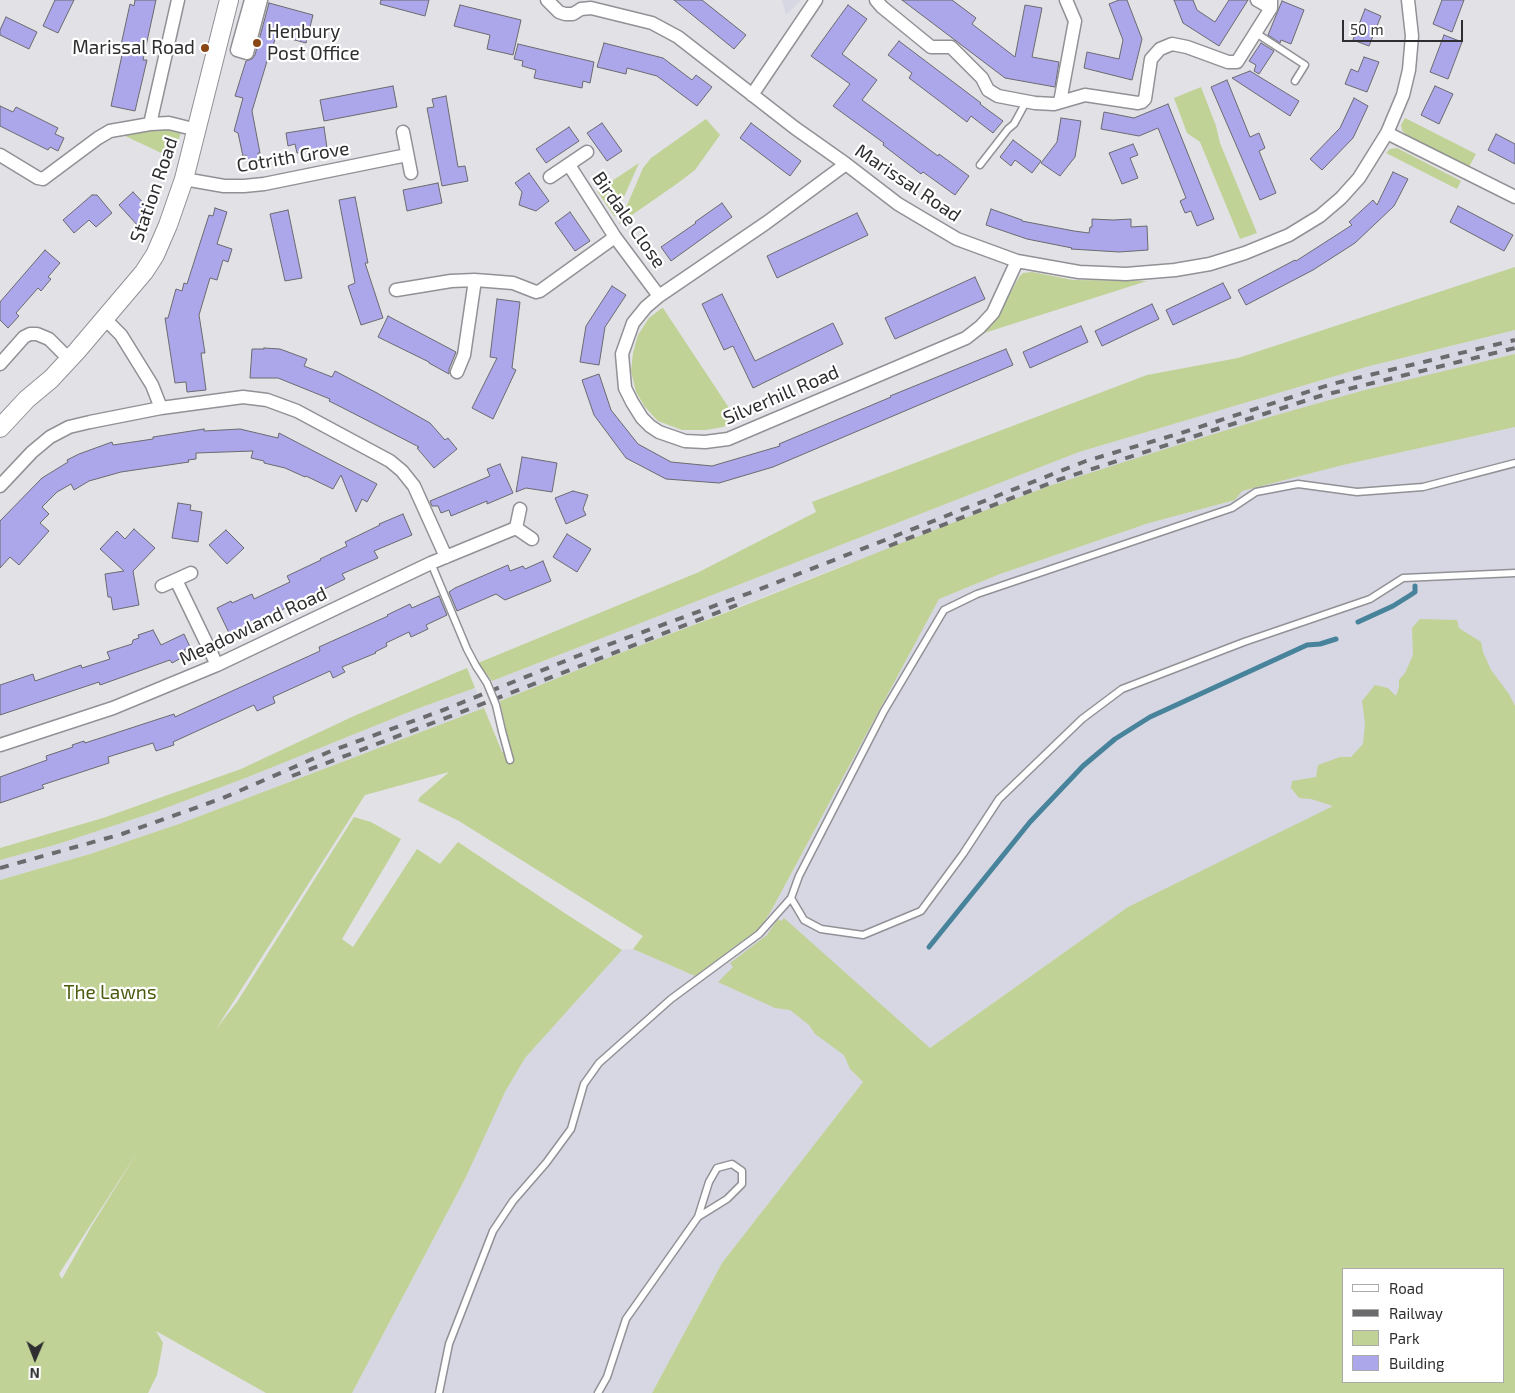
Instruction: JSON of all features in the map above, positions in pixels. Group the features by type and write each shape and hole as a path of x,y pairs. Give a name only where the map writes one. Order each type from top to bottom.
{"main road":[{"name":"Station Road","path":"0,428 27,399 51,379 105,319 144,272 155,255 184,179 228,0"}],"street":[{"path":"150,124 178,0"},
{"path":"250,0 237,50 247,53 261,0"},
{"name":"Marissal Road","path":"547,0 559,12 565,14 573,14 582,10 587,4 652,23 665,29 898,204 957,239 1018,261 1079,272 1126,274 1176,270 1210,264 1245,253 1289,235 1320,216 1341,198 1359,178 1387,133 1403,95 1409,70 1412,36 1408,0"},
{"path":"752,95 816,0"},
{"path":"876,0 931,47 951,47 982,78 988,90 998,96 1026,102 1054,104 1085,95 1142,102 1151,59 1160,49 1172,44 1233,63 1237,62 1256,33 1271,4 1257,0"},
{"path":"1060,102 1075,21 1066,0"},
{"path":"0,155 38,178 43,179 110,131 150,124 169,123 197,130"},
{"path":"403,132 411,173"},
{"path":"1387,133 1515,197"},
{"name":"Birdale Close","path":"550,176 587,152"},
{"name":"Cotrith Grove","path":"184,179 224,186 264,184 407,155"},
{"name":"Silverhill Road","path":"846,164 766,223 659,296 634,323 622,354 625,388 637,410 650,426 660,432 685,441 705,442 728,439 966,338 993,313 1018,261"},
{"name":"Birdale Close","path":"569,165 615,237 659,296"},
{"path":"396,290 451,281 475,280 513,282 536,292 615,237"},
{"path":"457,372 464,355 475,280"},
{"path":"105,319 121,335 152,385 161,408"},
{"path":"0,364 24,337 30,334 37,334 49,339 69,359"},
{"path":"0,486 32,452 50,437 69,427 161,408 243,397 267,400 297,411 390,461 402,470 414,486 446,557"},
{"path":"520,509 516,528 532,539"},
{"name":"Meadowland Road","path":"0,745 113,708 217,665 432,563 516,528"},
{"path":"162,586 191,573"},
{"path":"176,580 217,665"}],"lane":[{"path":"1256,33 1305,66 1295,82"},
{"path":"980,165 1014,124 1026,102"},
{"path":"439,1393 449,1344 493,1231 513,1201 546,1164 571,1129 584,1084 599,1063 671,999 759,934 790,898 799,876 884,711 944,610 977,594 1232,508 1256,492 1298,484 1357,492 1423,487 1515,463"},
{"path":"432,563 467,649 487,683 496,705 510,760"},
{"path":"790,898 804,920 813,925 821,929 863,935 921,911 963,854 999,798 1082,719 1122,689 1244,642 1370,599 1403,578 1515,573"},
{"path":"598,1393 607,1377 626,1319 698,1217 709,1182 717,1168 732,1164 742,1171 742,1184 727,1199 698,1217"}],"shaded area":[{"path":"782,0 801,0 786,15"},
{"path":"1515,330 1515,354 1476,363 844,565 500,701 492,681 1079,452 1366,367"},
{"path":"1515,427 1515,723 1128,907 930,1048 876,1000 850,1069 863,1082 722,1263 652,1393 352,1393 465,1179 505,1092 525,1058 622,950 633,949 695,976 760,928 771,911 939,599 1000,574 1149,523 1235,500 1241,491 1343,465"},
{"path":"475,688 484,708 179,824 90,854 0,880 0,860 58,844 155,812 248,777 419,708"}],"green space":[{"path":"1201,87 1216,126 1220,143 1257,233 1240,239 1200,142 1187,133 1174,98"},
{"path":"1405,118 1476,154 1469,167 1407,136 1402,130 1401,125"},
{"path":"706,119 720,135 695,170 619,224 643,168 651,158"},
{"path":"157,128 182,130 172,158 121,134"},
{"path":"1397,148 1461,181 1457,189 1386,153 1390,149"},
{"path":"639,163 615,217 597,191"},
{"path":"1515,267 1515,330 1366,367 1079,452 492,681 478,663 699,572 816,512 812,502 1147,375 1238,358"},
{"path":"1032,272 1073,280 1147,281 981,334 999,314 1019,277 1023,273"},
{"path":"662,308 737,420 723,427 706,430 682,430 658,421 645,407 636,392 631,371 633,353 638,335 649,318"},
{"name":"The Lawns","path":"1515,354 1515,427 1343,465 1242,491 1235,500 1149,523 1000,574 939,599 771,911 760,928 695,976 633,949 643,936 459,821 418,801 420,797 449,772 365,795 216,1029 237,1002 354,817 371,822 401,839 342,939 353,947 417,849 440,864 458,842 622,950 525,1058 505,1092 465,1179 352,1393 266,1393 156,1331 163,1343 157,1375 148,1393 0,1393 0,880 90,854 179,824 484,708 502,752 510,750 500,701 1049,486 1266,418 1365,390","holes":["140,1148 91,1227 62,1279 59,1274"]},
{"path":"1420,619 1457,620 1459,628 1481,642 1491,670 1509,694 1515,706 1515,1393 652,1393 722,1263 863,1082 850,1069 844,1055 815,1034 809,1025 790,1010 775,1008 718,982 733,967 730,963 767,935 778,919 781,921 784,918 930,1048 1128,907 1333,806 1311,799 1299,798 1291,788 1292,781 1316,777 1318,765 1340,757 1351,757 1363,744 1365,723 1362,701 1375,685 1388,688 1396,696 1399,680 1405,673 1413,655 1412,628"},
{"path":"467,668 475,688 419,708 248,777 155,812 58,844 0,860 0,848 103,818 241,769 354,716"}],"building":[{"path":"55,0 74,0 58,33 43,26"},
{"path":"135,0 156,0 143,60 147,60 135,111 111,106 122,55 119,54 130,4 134,6"},
{"path":"381,0 429,0 425,16 380,4"},
{"path":"674,0 702,0 746,35 734,49"},
{"path":"902,0 952,0 976,18 972,24 1015,57 1025,5 1042,8 1032,57 1059,62 1055,87 1005,78"},
{"path":"1119,0 1127,0 1142,39 1132,80 1084,68 1087,52 1119,59 1123,40 1109,4"},
{"path":"1174,0 1193,0 1197,10 1215,22 1229,0 1248,0 1219,46 1183,23"},
{"path":"1442,0 1464,0 1452,32 1433,24"},
{"path":"1282,1 1304,10 1291,44 1281,40 1280,43 1268,35"},
{"path":"269,3 313,15 306,43 276,35 252,111 260,153 258,153 259,159 247,162 246,155 243,156 238,133 234,131 243,98 235,96 246,61 252,59 255,55"},
{"path":"460,5 521,20 513,55 487,49 490,35 454,26"},
{"path":"848,5 867,19 842,54 877,80 862,100 938,156 939,154 969,176 955,195 923,172 921,174 883,145 884,143 833,106 850,84 811,56"},
{"path":"1365,9 1381,16 1369,46 1353,40"},
{"path":"6,17 37,32 29,49 0,35 0,30"},
{"path":"1444,35 1462,42 1448,79 1430,72"},
{"path":"899,41 1003,121 993,133 971,116 967,122 909,78 912,73 888,55"},
{"path":"604,43 663,58 692,80 696,75 712,87 697,106 657,76 627,68 626,74 597,67"},
{"path":"1261,43 1274,51 1259,74 1254,71 1256,65 1249,61"},
{"path":"518,44 594,62 590,83 583,81 582,88 534,78 536,70 522,66 523,61 514,59"},
{"path":"1364,57 1379,62 1367,92 1345,84 1351,69 1358,72"},
{"path":"1250,71 1299,101 1290,116 1232,78"},
{"path":"1227,80 1250,137 1259,133 1265,148 1259,151 1276,193 1260,200 1211,87"},
{"path":"393,86 397,107 324,121 320,100"},
{"path":"1435,86 1453,94 1439,124 1421,115"},
{"path":"446,96 458,167 465,166 468,181 442,186 427,108 434,107 432,99"},
{"path":"1354,98 1368,106 1353,138 1322,170 1310,159 1340,128"},
{"path":"1168,104 1214,219 1197,226 1191,211 1185,213 1180,201 1186,198 1158,128 1139,136 1101,129 1104,112 1134,118"},
{"path":"0,106 13,112 16,107 58,128 55,134 64,138 58,151 50,147 48,150 0,126"},
{"path":"1061,118 1081,121 1075,157 1060,176 1041,163 1057,142"},
{"path":"602,123 622,151 607,161 587,133"},
{"path":"751,123 801,161 790,176 740,138"},
{"path":"324,127 327,148 297,153 295,144 288,146 286,133"},
{"path":"569,127 579,141 546,163 536,149"},
{"path":"1496,134 1515,144 1515,164 1488,150"},
{"path":"1013,140 1041,161 1032,173 1015,160 1011,166 1000,157"},
{"path":"1133,144 1138,155 1130,158 1138,178 1122,184 1109,153"},
{"path":"1393,172 1408,179 1394,206 1355,243 1313,270 1246,305 1238,290 1296,261 1352,225 1349,222 1373,200 1377,205"},
{"path":"529,173 549,201 536,211 519,205 522,192 515,183"},
{"path":"438,183 442,203 407,211 403,190"},
{"path":"133,192 153,213 139,227 119,205"},
{"path":"92,195 97,195 112,213 96,227 89,220 74,233 63,220"},
{"path":"355,197 368,263 365,263 383,318 361,325 348,286 355,283 339,200"},
{"path":"722,203 732,217 671,261 661,247"},
{"path":"1458,206 1513,235 1504,251 1450,222"},
{"path":"215,208 227,212 217,244 232,249 228,262 223,260 217,280 210,278 199,315 205,353 201,353 206,390 187,392 186,382 175,383 165,318 168,318 176,289 182,291 184,283 187,284 209,215 213,216"},
{"path":"991,209 1022,221 1089,233 1090,227 1092,227 1092,219 1131,219 1131,227 1147,226 1148,250 1119,252 1071,249 1027,239 986,225"},
{"path":"288,210 302,278 285,281 270,214"},
{"path":"570,212 590,241 575,251 555,223"},
{"path":"857,213 868,235 777,278 767,256"},
{"path":"45,250 60,263 48,277 51,279 41,291 38,288 16,313 19,316 8,328 0,320 0,302"},
{"path":"975,277 985,299 895,339 885,318"},
{"path":"1223,283 1231,298 1173,325 1166,310"},
{"path":"612,286 626,295 605,327 599,365 580,362 586,326"},
{"path":"722,294 755,361 833,323 843,344 753,388 733,346 724,350 702,304"},
{"path":"497,299 520,302 512,368 516,370 493,419 472,408 497,358 490,357"},
{"path":"1152,304 1159,319 1102,346 1095,331"},
{"path":"388,316 456,352 449,369 449,374 378,337"},
{"path":"1081,326 1088,342 1030,368 1023,352"},
{"path":"252,349 280,349 307,359 304,366 332,377 335,371 430,423 445,440 448,438 457,449 434,468 417,448 419,447 329,401 330,399 278,378 250,378"},
{"path":"1006,349 1013,365 773,467 719,483 666,479 626,458 594,415 582,380 599,374 611,410 638,444 671,462 712,466 780,446 779,444 890,396"},
{"path":"204,429 204,431 240,429 278,438 279,433 377,484 367,502 362,499 356,512 341,475 333,489 285,468 251,458 253,451 196,453 196,459 188,460 189,462 121,472 89,481 74,490 71,484 57,492 42,507 49,514 40,523 49,531 19,565 10,557 0,568 0,521 42,478 68,462 67,460 112,442 113,445"},
{"path":"522,457 557,463 552,492 526,488 516,492"},
{"path":"500,464 513,493 487,504 487,501 451,516 449,510 441,513 438,506 432,506 430,501 490,476 487,469"},
{"path":"573,491 588,495 583,509 586,515 566,524 555,498"},
{"path":"178,503 191,505 190,510 202,512 198,542 172,538"},
{"path":"403,514 412,535 374,551 378,558 342,574 345,579 230,635 217,608 252,594 254,599 290,582 287,576 347,546 345,542"},
{"path":"134,529 155,548 133,571 139,605 113,610 111,597 108,597 105,574 124,571 100,549 117,531 125,539"},
{"path":"226,530 244,548 227,564 209,545"},
{"path":"567,534 591,549 577,572 553,557"},
{"path":"543,561 551,581 505,600 496,594 457,611 449,592 455,588 508,565 510,571 523,566 525,569"},
{"path":"439,596 447,615 426,625 428,629 411,637 409,632 386,643 387,646 376,653 342,667 345,672 333,678 330,671 273,697 275,703 257,711 254,705 173,742 174,745 156,751 153,743 108,757 109,763 42,785 44,788 0,803 0,777 47,760 46,756 73,747 72,745 84,741 85,743 174,714 175,717 320,651 319,647 410,604 412,608"},
{"path":"153,630 161,645 184,634 190,647 184,650 187,655 172,663 170,660 100,685 99,682 0,715 0,685 33,674 35,681 81,665 82,668 110,659 107,652 132,644 133,640 139,638 138,635"}],"waterway":[{"path":"1358,622 1393,606 1409,596 1415,592 1415,586"},
{"path":"929,947 1030,822 1083,766 1115,739 1150,717 1307,645 1320,644 1336,639"}],"railway":[{"path":"0,868 122,834 223,798 331,751 446,709 580,655 755,591 1086,461 1181,433 1332,384 1515,340"},
{"path":"889,546 1058,480 1320,396 1515,348"},
{"path":"292,776 737,605"}],"place":[{"name":"Henbury Post Office","path":"257,43"},
{"name":"Marissal Road","path":"205,48"}]}
